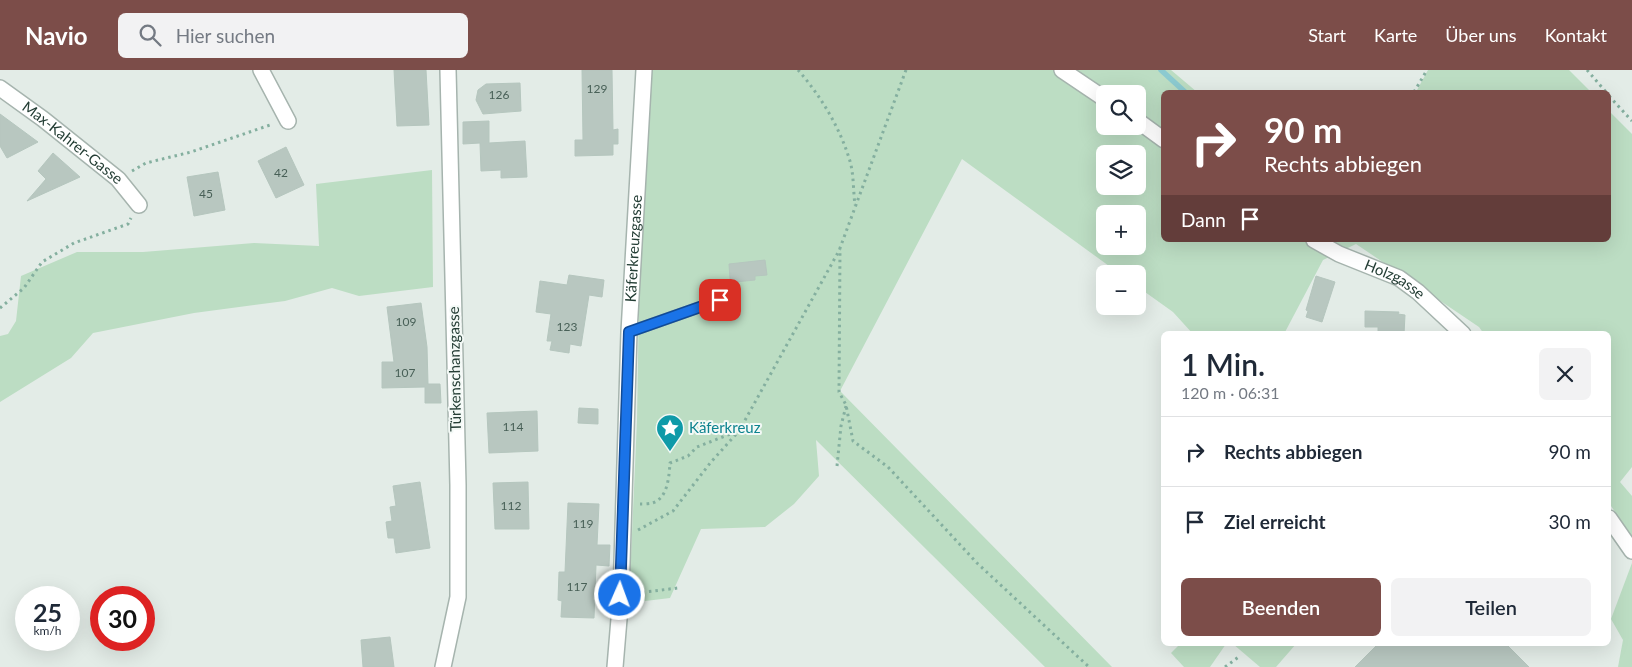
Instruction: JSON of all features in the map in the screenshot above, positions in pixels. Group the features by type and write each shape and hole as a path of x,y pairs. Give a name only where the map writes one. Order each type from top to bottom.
{"street":[{"path":"261,70 288,121"},
{"name":"Türkenschanzgasse","path":"443,667 458,598 458,475 448,70"},
{"name":"Käferkreuzgasse","path":"615,667 623,534 629,332 644,70"},
{"path":"1062,70 1096,93"},
{"name":"Max-Kahrer-Gasse","path":"0,88 118,178 139,205"},
{"path":"1146,128 1161,138"},
{"name":"Holzgasse","path":"1318,242 1339,254 1399,278 1418,292 1460,331"},
{"path":"1611,521 1632,551"}],"lane":[{"path":"629,332 720,300"}],"path":[{"path":"798,70 814,88 840,136 850,160 855,207"},
{"path":"623,534 640,530 673,511 711,462 739,431 840,248 906,70"},
{"path":"1415,90 1427,70"},
{"path":"1587,70 1604,90"},
{"path":"1611,98 1632,121"},
{"path":"118,178 146,163 190,152 279,122 288,121"},
{"path":"0,308 24,288 42,262 74,243 128,224 139,205"},
{"path":"840,248 838,392 846,405 853,440 888,467 977,562 1089,667"},
{"path":"837,466 841,426 846,405"},
{"path":"636,504 654,503 661,498 668,485 670,463 688,456 697,447 739,431"},
{"path":"620,595 678,588"},
{"path":"1225,667 1240,656"}],"green space":[{"path":"652,70 1171,70 1195,90 1161,90 1161,242 1611,242 1611,113 1632,134 1632,467 1620,482 1632,496 1632,537 1611,506 1611,331 1482,331 1479,327 1356,244 1323,260 1286,331 1190,331 1173,312 1146,293 1146,265 1108,265 962,159 840,391 1112,667 1045,667 816,440 819,476 794,504 765,527 701,529 670,598 629,603 637,420 639,298"},
{"path":"1428,70 1569,70 1589,90 1417,90"},
{"path":"432,170 433,287 359,296 332,288 285,301 194,313 93,333 71,358 0,402 0,336 8,334 16,321 21,276 77,252 143,252 254,243 319,246 316,184"},
{"path":"1632,563 1632,667 1618,667 1623,640 1611,619"},
{"path":"1178,646 1225,646 1210,667 1184,667 1171,653"},
{"path":"1235,646 1294,646 1276,667 1260,667"}],"building":[{"path":"394,70 426,70 429,125 397,126"},
{"path":"582,70 612,70 613,130 618,129 618,144 613,144 613,155 575,156 575,140 583,140"},
{"path":"520,83 521,111 483,114 476,100 478,90 486,84"},
{"path":"0,114 38,142 7,158 0,146"},
{"path":"489,121 489,143 525,141 527,177 501,178 501,170 481,171 480,143 463,144 463,122"},
{"path":"286,147 304,185 276,198 258,161"},
{"path":"53,153 80,177 27,201 46,179 38,171"},
{"path":"218,172 225,210 194,216 187,177"},
{"path":"765,260 767,275 755,276 755,280 735,282 734,279 730,279 729,264"},
{"path":"569,275 604,280 602,297 589,295 581,346 570,344 569,353 550,350 552,341 547,341 551,314 536,312 540,281 567,285"},
{"path":"1316,276 1335,282 1322,322 1306,317 1308,311 1306,310"},
{"path":"421,303 427,347 428,384 440,384 441,403 425,403 425,387 382,388 382,362 394,362 387,307"},
{"path":"1365,311 1399,312 1398,314 1405,315 1404,331 1378,331 1378,327 1365,327"},
{"path":"579,408 598,409 598,424 578,423"},
{"path":"537,411 538,451 489,453 487,413"},
{"path":"420,482 430,548 396,553 394,538 388,538 386,522 392,521 390,507 396,506 393,486"},
{"path":"528,482 529,529 495,529 493,483"},
{"path":"568,503 599,504 597,545 610,545 609,566 596,565 594,618 561,617 562,601 558,600 559,572 565,572"},
{"path":"390,637 394,667 363,667 361,640"},
{"path":"1376,646 1508,646 1529,667 1355,667"}],"waterway":[{"path":"1161,70 1183,90"}],"place":[{"name":"Käferkreuz","path":"670,452"}],"route":[{"path":"620,595 629,332 720,300"}]}
